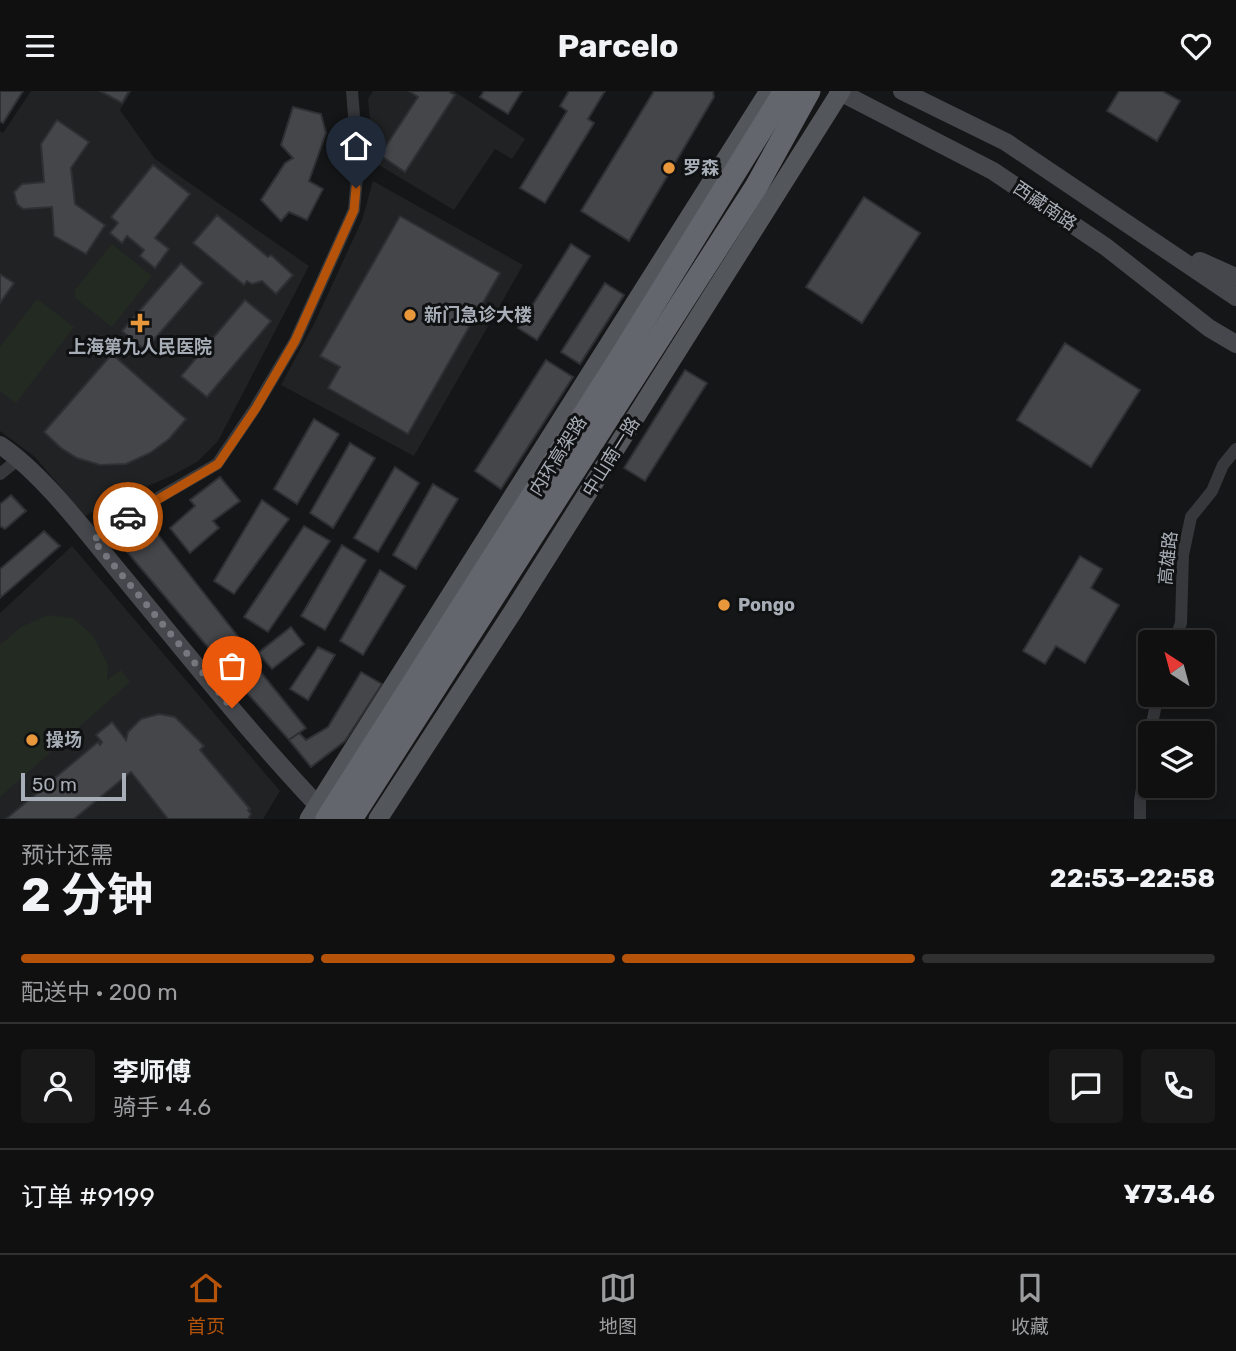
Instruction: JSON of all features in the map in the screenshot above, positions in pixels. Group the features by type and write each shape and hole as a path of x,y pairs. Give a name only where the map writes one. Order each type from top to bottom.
{"highway":[{"name":"内环高架路","path":"321,816 607,379 785,91"},
{"name":"内环高架路","path":"351,819 756,187 809,91"}],"main road":[{"path":"0,445 20,458 93,540 321,816 769,91"},
{"name":"西藏南路","path":"840,91 993,171 1106,247 1209,328 1236,344"},
{"name":"中山南一路","path":"378,819 542,566 840,91"},
{"name":"西藏南路","path":"902,91 1006,142 1236,297"},
{"name":"西藏南路","path":"1155,242 1236,277"}],"street":[{"path":"93,540 146,505 218,464 256,408 295,341 354,210 358,165 352,91"},
{"name":"高雄路","path":"1178,630 1181,623 1183,555 1191,517 1212,491 1223,465 1236,449"},
{"path":"0,474 20,458"},
{"path":"1140,798 1140,819"}],"shaded area":[{"name":"上海第九人民医院","path":"31,91 132,91 120,110 155,159 309,266 218,441 197,462 85,516 35,457 0,431 0,131 3,133"},
{"path":"373,91 454,91 525,139 512,159 495,149 454,210 374,162 368,99"},
{"path":"373,181 523,265 414,456 281,385 315,322 362,220"},
{"path":"112,244 152,276 112,327 75,298 75,290"},
{"path":"37,299 74,327 16,403 0,391 0,347"},
{"path":"72,546 280,791 263,819 0,819 0,613"},
{"name":"操场","path":"48,615 73,618 93,636 108,665 107,680 121,670 130,682 0,797 0,645 21,627"}],"building":[{"path":"0,91 23,91 3,123 0,121"},
{"path":"100,91 129,91 122,103"},
{"path":"409,91 448,91 455,95 405,172 380,155 418,97"},
{"path":"484,91 522,91 508,114 480,97"},
{"path":"569,91 605,91 588,119 594,123 545,203 520,188 567,111 560,106"},
{"path":"654,91 713,91 714,97 629,241 581,211"},
{"path":"1119,91 1162,91 1180,101 1157,141 1107,111"},
{"path":"293,107 321,114 326,133 309,181 323,189 307,220 289,212 281,221 261,200 285,163 293,158 281,145"},
{"path":"57,120 89,142 71,168 75,204 105,225 86,254 54,236 52,207 23,209 17,204 14,192 22,184 44,182 41,144"},
{"path":"153,165 190,194 155,238 169,249 155,268 140,256 144,250 127,236 122,243 110,233 118,223 111,217"},
{"path":"864,197 920,233 862,323 806,287"},
{"path":"217,215 293,275 276,294 262,281 252,284 247,281 244,285 193,243"},
{"name":"新门急诊大楼","path":"400,216 500,273 408,434 328,388 340,367 320,356"},
{"path":"571,244 590,256 537,340 518,328"},
{"path":"181,263 203,283 145,350 122,331"},
{"path":"0,274 14,283 0,303"},
{"path":"605,283 624,295 580,364 561,352"},
{"path":"245,300 271,321 207,397 181,376"},
{"path":"1065,343 1140,390 1091,467 1017,420"},
{"path":"112,354 186,419 169,439 150,453 126,464 100,465 77,458 44,432"},
{"path":"546,360 573,377 501,489 475,471"},
{"path":"685,370 707,383 645,481 624,468"},
{"path":"314,419 339,434 297,504 274,489"},
{"path":"350,443 375,458 333,528 310,513"},
{"path":"395,467 419,483 378,552 354,538"},
{"path":"220,477 240,501 213,521 219,528 190,553 170,528 195,506 190,500"},
{"path":"433,484 458,499 416,569 393,555"},
{"path":"11,495 26,511 5,529 0,526 0,504"},
{"path":"262,500 289,519 234,594 214,581"},
{"path":"145,518 247,648 223,665 116,539"},
{"path":"304,526 330,541 268,632 244,617"},
{"path":"44,531 60,546 0,598 0,569"},
{"path":"342,545 366,560 325,630 301,616"},
{"path":"1080,556 1102,569 1091,588 1119,605 1085,663 1056,646 1045,664 1023,651"},
{"path":"380,570 405,586 363,655 340,641"},
{"path":"291,627 304,644 272,669 258,653"},
{"path":"318,647 335,655 308,700 290,689"},
{"path":"251,660 306,728 289,740 231,675"},
{"path":"361,672 382,684 345,741 311,767 289,740 299,733 306,740 328,727"},
{"path":"159,714 175,717 204,746 200,750 250,809 248,819 168,819 131,772 74,819 6,819 98,742 100,745 102,742 96,735 112,722 126,740 128,732 141,719"}],"way so far":[{"path":"128,517 93,540 232,708"}],"place":[{"name":"罗森","path":"669,168"},
{"name":"新门急诊大楼","path":"410,315"},
{"name":"上海第九人民医院","path":"140,323"},
{"name":"Pongo","path":"724,605"},
{"name":"操场","path":"32,740"}],"route":[{"path":"128,517 218,464 256,408 295,341 354,210 356,188"}]}
